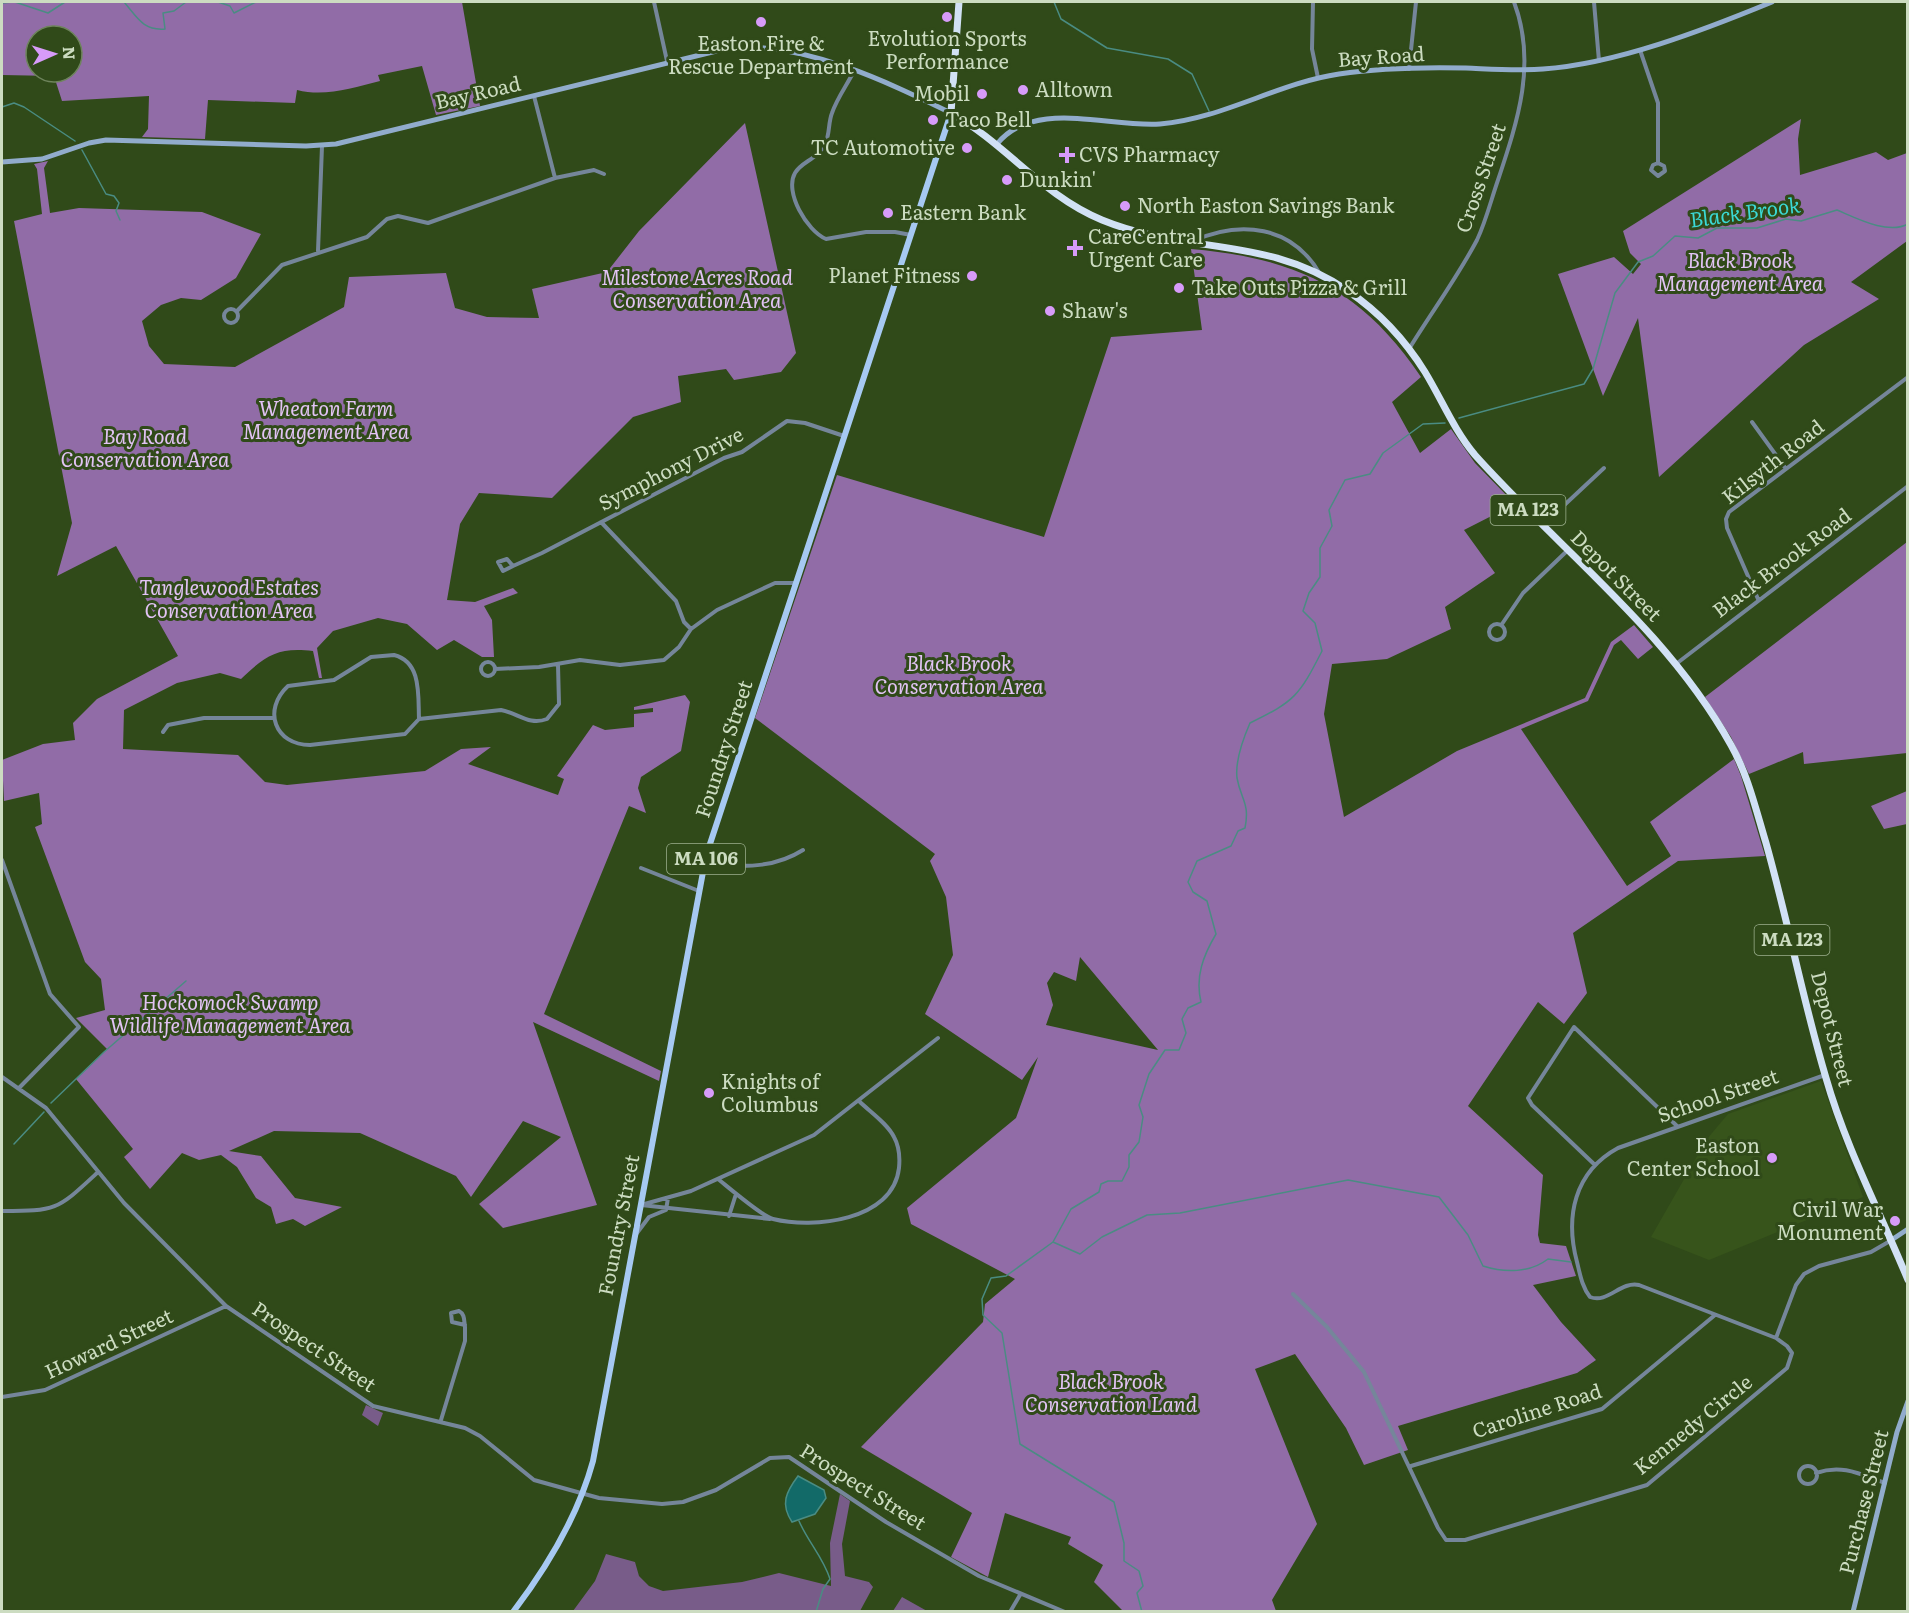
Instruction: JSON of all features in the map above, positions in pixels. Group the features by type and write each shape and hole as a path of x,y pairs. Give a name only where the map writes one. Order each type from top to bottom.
{"highway":[{"name":"Foundry Street","path":"951,113 959,2"},
{"name":"Depot Street","path":"951,113 978,128 1035,178 1079,209 1134,232 1263,253 1320,274 1368,306 1409,350 1466,443 1543,526 1617,597 1675,665 1727,738 1746,779 1786,917 1825,1075 1849,1146 1908,1280"}],"main road":[{"name":"Bay Road","path":"997,144 1014,126 1028,122 1068,119 1129,124 1171,123 1318,78 1353,72 1409,69 1525,70 1599,61 1640,49 1772,2"},
{"name":"Bay Road","path":"2,162 42,159 89,143 106,140 322,146 721,48 745,47 800,56 854,71 951,113"},
{"name":"Foundry Street","path":"513,1611 565,1533 584,1495 593,1461 706,856 951,113"},
{"path":"1890,1240 1908,1229"},
{"name":"Purchase Street","path":"1852,1611 1897,1432 1908,1401"}],"street":[{"path":"654,2 667,61"},
{"path":"1313,2 1312,49 1318,78"},
{"path":"1409,69 1416,2"},
{"name":"Cross Street","path":"1409,350 1478,238 1519,113 1525,70 1522,27 1514,2"},
{"path":"1594,2 1599,61"},
{"path":"1640,49 1658,103 1658,163"},
{"path":"854,71 833,111 828,138 821,151 795,173 793,193 813,230 826,239 866,232 895,232 912,235"},
{"path":"534,95 555,178"},
{"path":"318,252 322,146"},
{"path":"238,310 282,265 367,237 387,219 398,216 428,223 555,178 594,170 604,174"},
{"path":"1190,242 1237,228 1260,228 1302,252 1312,261 1320,274"},
{"name":"Kilsyth Road","path":"1758,599 1727,528 1726,517 1736,507 1908,377"},
{"name":"Symphony Drive","path":"513,566 724,458 742,452 780,424 795,421 845,436"},
{"path":"1752,422 1786,469"},
{"path":"1543,526 1604,468"},
{"name":"Black Brook Road","path":"1675,665 1908,486"},
{"path":"601,522 676,601 684,622 691,629"},
{"path":"1502,624 1491,626 1489,634 1493,639 1503,638 1502,624 1523,593 1568,550"},
{"path":"495,669 558,665 563,662 580,660 620,665 657,662 670,656 691,629 717,610 775,583 796,583"},
{"path":"419,719 415,673 402,657 394,655 371,657 334,680 288,686 277,701 274,718 283,737 296,745 402,736 419,719 501,710 513,712 529,722 547,719 559,704 558,665"},
{"path":"163,732 168,725 204,718 274,718"},
{"path":"703,869 718,865 773,864 790,859 803,850"},
{"path":"706,856 718,865"},
{"path":"2,860 50,994 79,1027 18,1088"},
{"path":"641,868 699,891"},
{"path":"1595,1165 1532,1105 1528,1098 1574,1027 1677,1126"},
{"path":"640,1205 668,1198 718,1179 814,1135 938,1038"},
{"name":"School Street","path":"1715,1315 1635,1284 1627,1284 1608,1296 1594,1299 1583,1287 1570,1224 1576,1194 1595,1165 1618,1148 1825,1075"},
{"name":"Prospect Street","path":"2,1077 53,1115 97,1173 124,1203 226,1305 370,1404 387,1410 441,1420 477,1434 534,1480 584,1495 646,1503 683,1502 716,1490 770,1458 789,1457 886,1522 979,1575 1020,1595 1065,1611"},
{"path":"640,1205 666,1210 820,1223 868,1210 890,1192 898,1170 896,1140 888,1128 859,1101"},
{"path":"2,1211 56,1208 66,1203 97,1173"},
{"path":"718,1179 770,1219"},
{"path":"729,1216 736,1194"},
{"path":"666,1210 668,1198"},
{"path":"634,1238 649,1216 666,1210"},
{"path":"1715,1315 1776,1338 1796,1285 1804,1274 1819,1266 1871,1252 1890,1240"},
{"name":"Kennedy Circle","path":"1293,1294 1327,1327 1364,1372 1442,1535 1452,1541 1465,1540 1642,1487 1657,1478 1787,1368 1792,1361 1791,1351 1776,1338"},
{"name":"Howard Street","path":"2,1397 45,1390 226,1305"},
{"path":"441,1420 464,1350 465,1325 461,1312 451,1312 452,1322 465,1325"},
{"name":"Caroline Road","path":"1411,1467 1602,1409 1715,1315"},
{"path":"1805,1466 1812,1467 1816,1473 1815,1480 1808,1484 1803,1483 1799,1476 1805,1466"},
{"path":"1816,1473 1830,1468 1849,1469 1885,1483"},
{"path":"1010,1611 1020,1595"}],"shaded area":[{"name":"Easton Center School","path":"1821,1081 1863,1197 1709,1260 1651,1237 1707,1139 1728,1114"},
{"path":"366,1405 383,1413 378,1426 362,1415"},
{"path":"840,1494 850,1501 842,1544 845,1576 869,1582 873,1587 860,1611 573,1611 595,1581 606,1554 635,1562 639,1576 649,1586 663,1591 742,1582 779,1573 831,1586 830,1543"},
{"path":"902,1597 927,1611 893,1611"}],"green space":[{"path":"2,2 462,2 480,106 436,115 422,66 378,75 380,81 349,89 318,93 297,90 295,103 208,100 205,139 142,137 148,129 149,96 62,101 57,84 84,84 84,24 24,24 24,75 2,75"},
{"name":"Black Brook Management Area","path":"1801,119 1798,139 1800,175 1876,152 1888,160 1907,153 1907,241 1851,282 1879,299 1804,345 1659,477 1638,318 1603,396 1558,274 1614,257 1633,274 1641,264 1630,253 1623,231"},
{"path":"745,123 796,353 781,372 734,380 726,369 678,376 681,402 633,417 552,498 479,493 460,524 447,600 475,602 513,588 518,593 484,606 492,620 494,657 482,657 454,640 437,650 407,624 378,618 333,631 317,648 322,678 319,678 313,651 290,650 273,654 241,679 220,673 177,683 124,710 123,749 238,755 265,782 287,785 425,771 461,749 491,747 468,764 558,795 564,779 557,776 593,725 605,730 634,727 634,714 653,712 653,708 634,710 634,707 685,695 690,702 681,751 641,777 638,788 646,813 629,806 544,1014 661,1071 659,1081 533,1022 597,1205 503,1228 479,1204 561,1137 523,1121 471,1197 456,1176 360,1133 274,1131 229,1151 261,1156 295,1198 342,1207 305,1226 293,1219 276,1224 271,1207 256,1198 237,1167 221,1155 199,1160 182,1153 150,1189 124,1157 133,1149 76,1079 107,1049 76,1018 105,1010 101,979 85,962 35,827 42,824 39,793 4,801 2,760 43,744 75,740 73,723 97,699 178,656 116,546 57,576 72,523 14,221 42,214 37,169 34,164 48,161 44,168 50,213 79,208 202,212 261,234 236,278 201,300 181,298 161,305 142,321 149,346 164,364 235,367 344,307 349,277 446,273 455,308 487,317 539,318 532,289 607,272 639,231"},
{"path":"1191,249 1262,260 1294,270 1322,283 1349,300 1374,321 1398,346 1421,377 1392,402 1420,453 1451,429 1475,463 1515,504 1464,530 1495,573 1445,607 1451,629 1387,659 1332,664 1324,714 1344,817 1457,751 1585,698 1611,642 1634,625 1653,647 1638,659 1621,640 1614,645 1588,701 1521,729 1627,886 1671,856 1650,822 1734,759 1765,856 1678,861 1573,933 1587,993 1564,1024 1538,1002 1468,1106 1543,1175 1538,1235 1540,1243 1566,1246 1576,1276 1533,1285 1561,1322 1596,1360 1577,1373 1398,1426 1408,1450 1364,1465 1346,1428 1295,1354 1255,1369 1317,1524 1272,1600 1276,1611 1123,1611 1094,1582 1103,1565 1068,1544 1071,1537 1005,1513 988,1577 951,1557 972,1513 861,1447 983,1322 985,1304 1015,1279 911,1224 907,1208 1016,1118 1038,1057 1022,1080 925,1014 953,955 946,897 930,861 935,854 755,718 837,475 1044,537 1111,337 1202,330","holes":["1080,957 1158,1050 1046,1025 1053,1005 1047,983 1054,972 1076,981"]},
{"path":"1907,542 1907,753 1804,764 1803,752 1749,774 1731,737 1705,697"},
{"path":"1907,791 1907,824 1884,829 1871,806"}],"water":[{"path":"798,1476 824,1490 826,1498 815,1514 792,1522 785,1504 790,1487"}],"waterway":[{"path":"2,3 13,2"},
{"path":"15,2 48,13 65,2"},
{"path":"124,2 141,22 157,29 165,29 163,13 174,11 186,2"},
{"path":"189,2 198,2"},
{"path":"218,2 230,6 234,13 256,2"},
{"path":"1054,2 1061,19 1107,48 1168,59 1192,74 1209,111"},
{"path":"2,107 14,103 24,107 75,141"},
{"path":"82,150 106,194 114,196 119,203 116,211 120,220"},
{"name":"Black Brook","path":"1459,418 1584,384 1593,369 1615,293 1638,262 1653,256 1675,236 1698,238 1717,228 1757,228 1786,219 1801,221 1837,210 1882,227 1900,227 1908,224"},
{"name":"Black Brook","path":"1142,1612 1137,1593 1143,1586 1139,1571 1124,1561 1124,1543 1114,1502 1020,1444 1002,1333 983,1315 982,1299 991,1278 1006,1276 1053,1242 1071,1209 1099,1192 1101,1184 1108,1181 1122,1181 1129,1167 1129,1155 1139,1142 1143,1117 1139,1105 1149,1074 1165,1050 1179,1050 1186,1033 1182,1019 1188,1008 1201,1002 1199,993 1201,967 1216,934 1207,901 1193,892 1188,882 1197,861 1231,846 1238,831 1245,828 1246,807 1237,778 1237,764 1250,723 1277,709 1294,696 1322,651 1315,623 1303,611 1309,593 1320,577 1320,548 1332,526 1329,510 1345,480 1370,474 1383,453 1423,424 1445,423"},
{"path":"51,1103 104,1052 186,981"},
{"path":"14,1144 44,1112"},
{"path":"1053,1242 1080,1254 1102,1237 1147,1215 1180,1213 1348,1180 1439,1197 1468,1235 1483,1266 1500,1270 1517,1270 1533,1267 1548,1259 1571,1262"},
{"path":"799,1521 830,1579 823,1589 816,1612"}],"place":[{"name":"Evolution Sports Performance","path":"947,17"},
{"name":"Easton Fire & Rescue Department","path":"761,22"},
{"name":"Alltown","path":"1023,90"},
{"name":"Mobil","path":"982,94"},
{"name":"Taco Bell","path":"933,120"},
{"name":"TC Automotive","path":"967,148"},
{"name":"CVS Pharmacy","path":"1067,155"},
{"name":"Dunkin'","path":"1007,180"},
{"name":"North Easton Savings Bank","path":"1125,206"},
{"name":"Eastern Bank","path":"888,213"},
{"name":"CareCentral Urgent Care","path":"1075,248"},
{"name":"Planet Fitness","path":"972,276"},
{"name":"Take Outs Pizza & Grill","path":"1179,288"},
{"name":"Shaw's","path":"1050,311"},
{"name":"Knights of Columbus","path":"709,1093"},
{"name":"Easton Center School","path":"1772,1158"},
{"name":"Civil War Monument","path":"1895,1221"}],"park label":[{"name":"Milestone Acres Road Conservation Area","path":"697,290"},
{"name":"Wheaton Farm Management Area","path":"326,420"},
{"name":"Bay Road Conservation Area","path":"145,448"},
{"name":"Tanglewood Estates Conservation Area","path":"229,600"},
{"name":"Black Brook Conservation Area","path":"959,676"},
{"name":"Hockomock Swamp Wildlife Management Area","path":"230,1014"},
{"name":"Black Brook Conservation Land","path":"1111,1394"}]}
